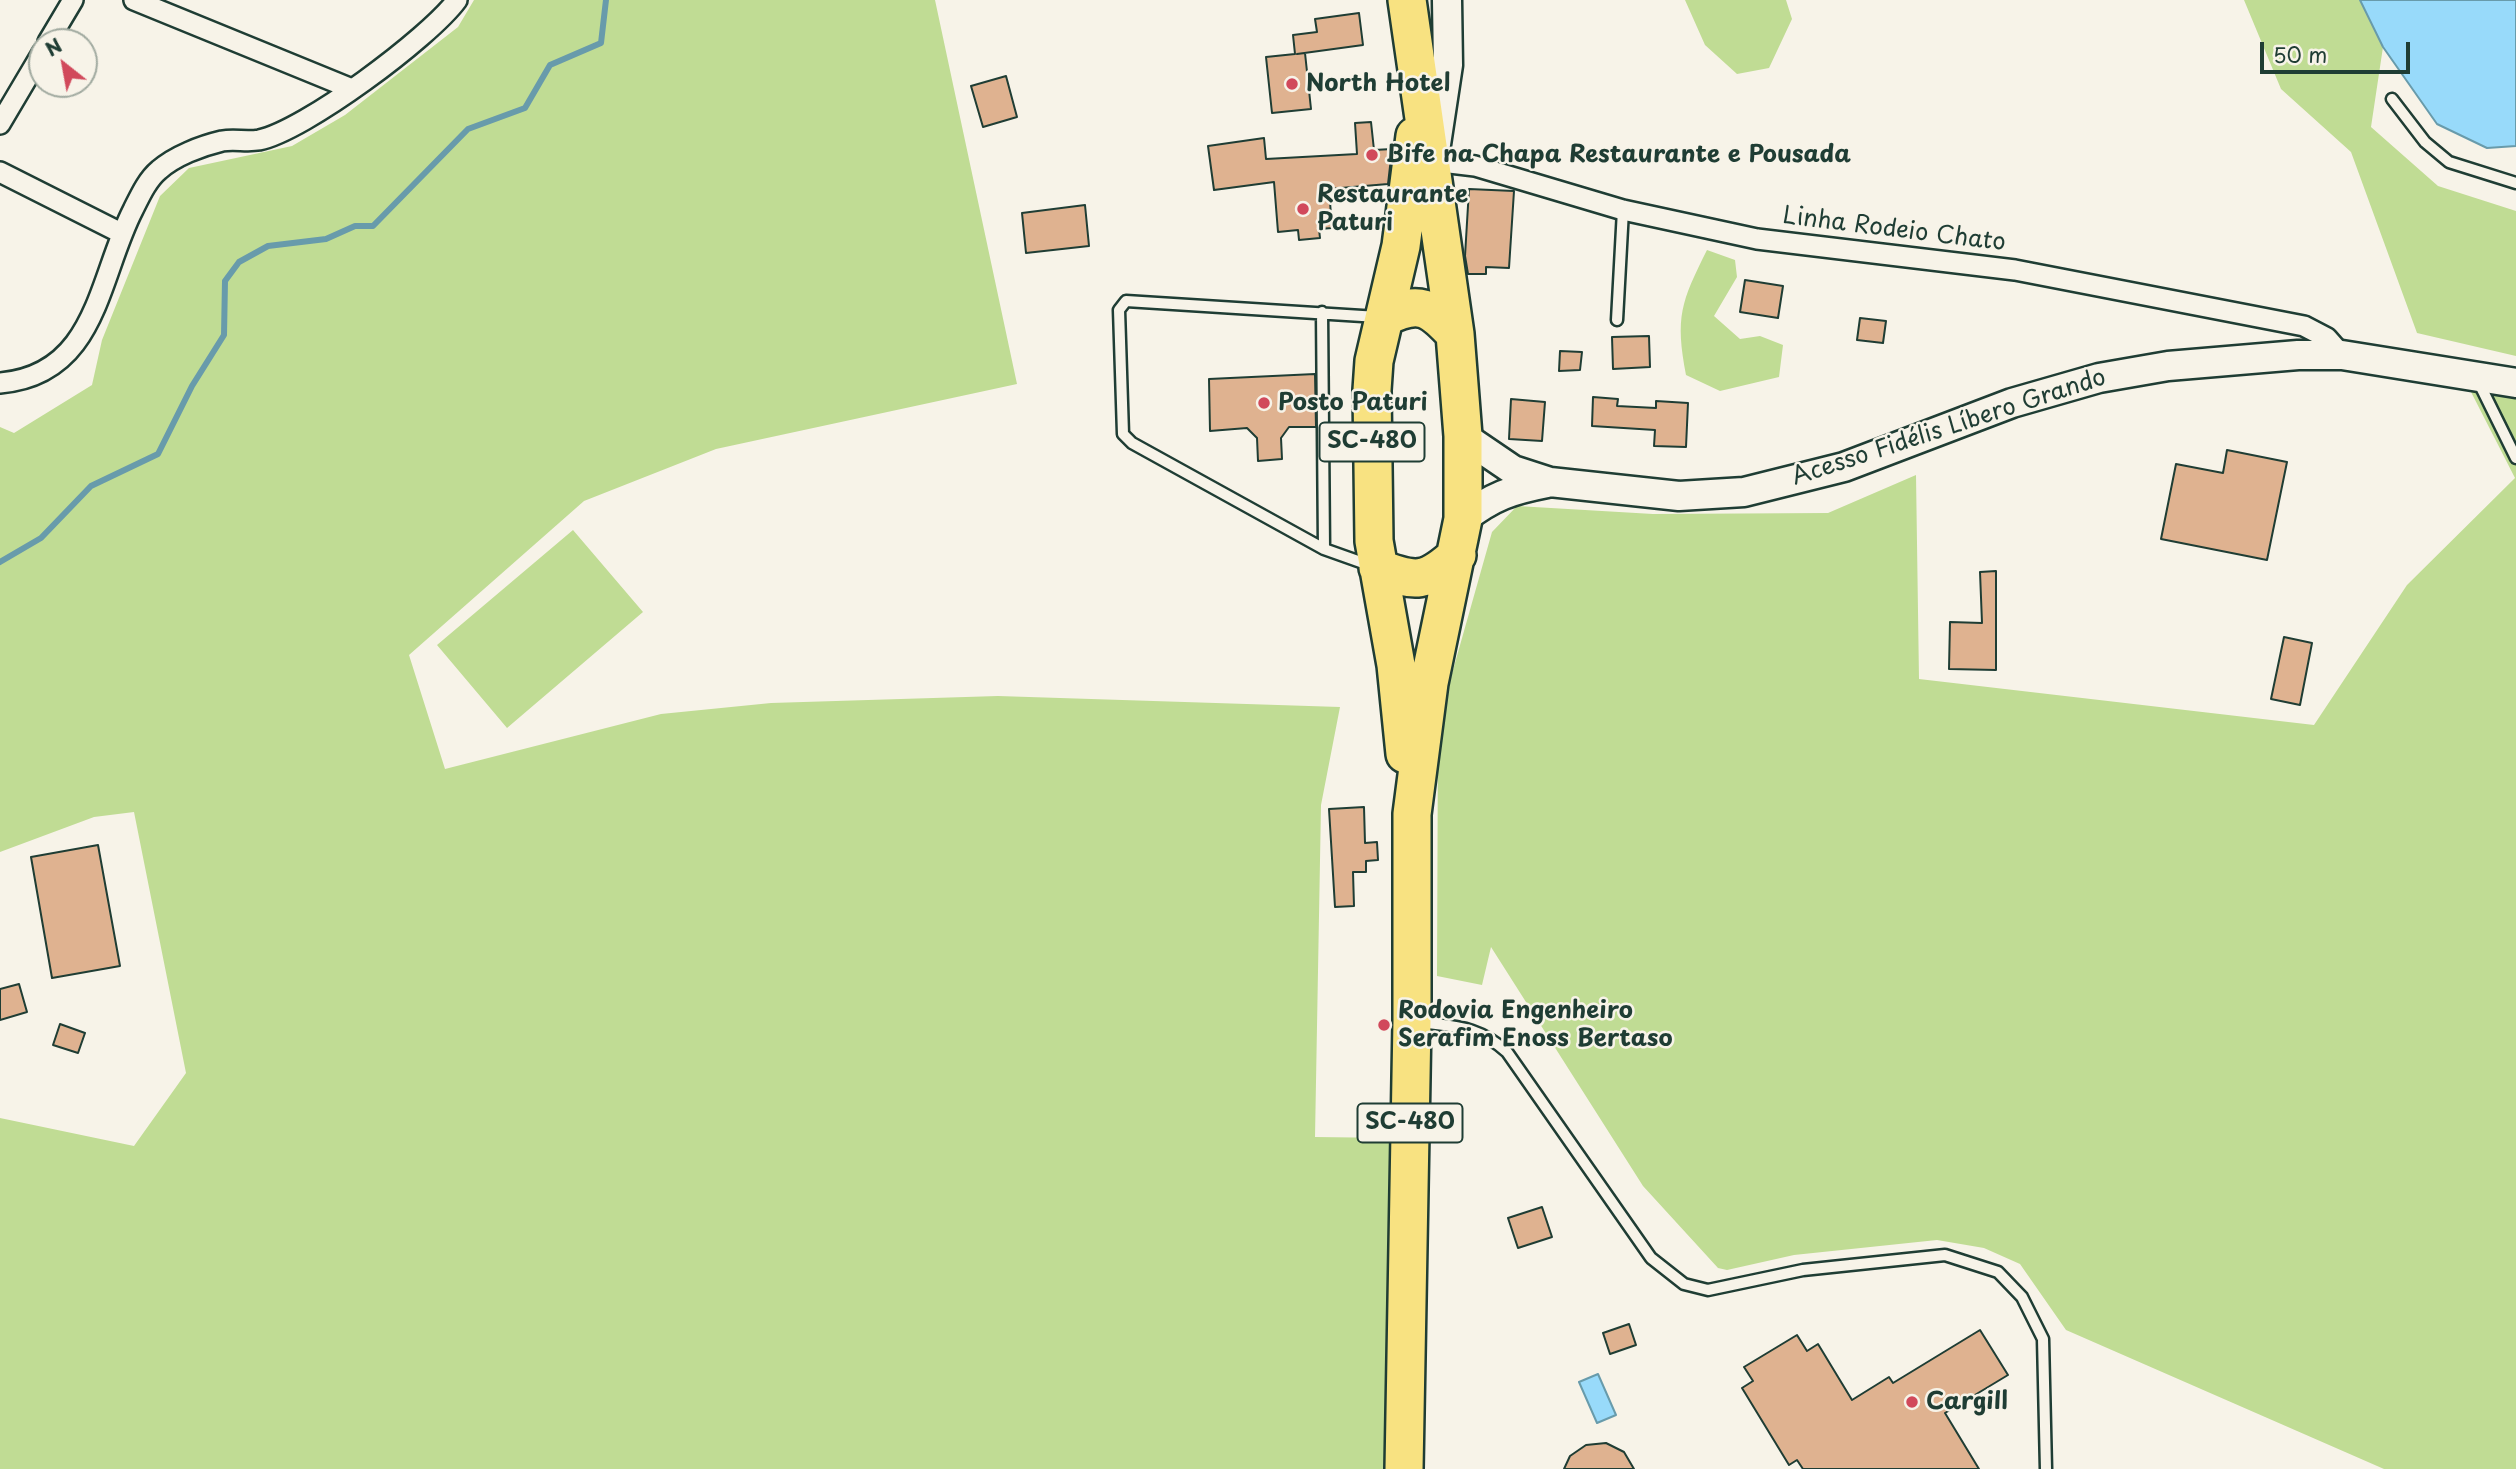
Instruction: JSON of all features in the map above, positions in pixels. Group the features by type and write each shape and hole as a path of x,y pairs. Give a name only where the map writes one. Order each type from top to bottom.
{"highway":[{"name":"SC-480","path":"1408,0 1419,99 1433,160 1439,234 1455,334 1463,436 1463,519 1429,682 1412,814"},
{"name":"SC-480","path":"1404,1469 1412,1021 1412,814 1396,665 1378,568 1372,509 1372,390 1374,361 1401,246 1419,99"},
{"path":"1385,317 1404,308 1420,306 1437,315 1455,334"},
{"path":"1378,568 1418,580 1437,573 1457,555"}],"street":[{"path":"56,28 73,0"},
{"path":"134,0 352,89"},
{"path":"0,383 34,376 52,365 89,327 121,233 142,190 159,170 183,155 223,141 258,140 281,132 352,89 442,20 457,0"},
{"path":"1433,160 1441,126 1448,65 1447,0"},
{"path":"0,124 28,77"},
{"name":"Linha Rodeio Chato","path":"1433,160 1475,166 1623,210 1757,239 2015,270 2304,326 2327,338 2342,355"},
{"path":"0,172 121,233"},
{"name":"Acesso Fidélis Líbero Grando","path":"1463,436 1513,470 1550,482 1679,496 1744,492 1844,467 2012,403 2099,378 2168,366 2298,355 2342,355 2474,374 2516,383"},
{"name":"Acesso Fidélis Líbero Grando","path":"1463,519 1490,498 1509,490 1550,482"}],"lane":[{"path":"2392,99 2425,142 2449,162 2516,183"},
{"path":"1617,320 1623,210"},
{"path":"1378,568 1324,549 1132,443 1124,434 1119,310 1126,301 1385,317"},
{"path":"1322,312 1324,549"},
{"path":"2474,374 2516,458"},
{"path":"1412,1021 1471,1028 1490,1037 1507,1052 1651,1258 1684,1284 1708,1290 1803,1270 1945,1255 1998,1272 2022,1297 2043,1339 2046,1469"}],"green space":[{"path":"474,0 935,0 1017,384 716,449 584,501 409,655 445,769 661,714 771,703 998,696 1340,707 1321,805 1315,1137 1395,1138 1386,1469 0,1469 0,1118 134,1146 186,1073 134,812 94,817 0,852 0,427 14,433 92,385 102,340 160,196 189,168 292,146 345,115 458,27"},
{"path":"1685,0 1786,0 1792,19 1769,68 1737,74 1705,45"},
{"path":"2244,0 2360,0 2383,47 2371,127 2438,186 2516,211 2516,356 2417,333 2351,152 2281,89"},
{"path":"1707,250 1735,260 1737,277 1714,316 1740,339 1760,336 1783,345 1779,377 1720,391 1686,375 1681,338 1683,310 1691,283"},
{"path":"2470,390 2516,399 2516,1469 2384,1469 2066,1330 2020,1264 1984,1248 1937,1240 1794,1255 1727,1270 1718,1268 1643,1186 1491,947 1482,985 1437,976 1438,723 1492,532 1517,506 1653,514 1828,513 1916,475 1919,679 2314,725 2407,585 2515,478"},
{"path":"573,530 643,612 507,728 437,645"}],"water":[{"path":"2360,0 2516,0 2516,146 2487,148 2437,124 2383,47"},
{"path":"1598,1374 1616,1415 1597,1423 1579,1382"}],"building":[{"path":"1359,13 1363,45 1297,54 1305,53 1311,109 1272,113 1266,57 1295,54 1293,35 1317,32 1315,19"},
{"path":"1006,76 1017,117 983,127 971,86"},
{"path":"1371,122 1374,150 1392,149 1388,184 1329,189 1332,228 1319,229 1320,238 1299,240 1298,230 1278,232 1274,182 1214,190 1208,146 1264,138 1266,159 1357,154 1355,123"},
{"path":"1469,189 1514,191 1509,268 1486,267 1486,274 1468,274 1465,256"},
{"path":"1085,205 1089,246 1026,253 1022,213"},
{"path":"1745,280 1783,286 1778,318 1740,312"},
{"path":"1860,318 1886,321 1883,343 1857,340"},
{"path":"1649,336 1650,367 1613,369 1612,337"},
{"path":"1560,351 1582,352 1580,370 1559,371"},
{"name":"Posto Paturi","path":"1315,374 1316,427 1289,427 1281,438 1282,459 1258,461 1257,438 1247,428 1210,431 1209,379"},
{"path":"1593,397 1618,399 1617,406 1656,408 1656,401 1688,403 1686,447 1654,446 1655,430 1592,426"},
{"path":"1511,399 1545,402 1542,441 1509,439"},
{"path":"2227,450 2287,462 2267,560 2161,539 2176,464 2223,473"},
{"path":"1996,571 1996,670 1949,669 1950,622 1982,623 1980,572"},
{"path":"2284,637 2312,643 2300,705 2271,699"},
{"path":"1364,807 1365,843 1377,842 1378,860 1366,861 1366,872 1353,872 1354,906 1335,907 1329,809"},
{"path":"98,845 120,966 52,978 31,857"},
{"path":"19,984 27,1012 0,1020 0,989"},
{"path":"60,1024 85,1033 78,1053 53,1045"},
{"path":"1542,1207 1552,1237 1518,1248 1508,1218"},
{"path":"1629,1324 1636,1345 1610,1354 1603,1333"},
{"name":"Cargill","path":"1980,1330 2008,1375 1945,1413 1979,1469 1803,1469 1797,1460 1789,1465 1742,1388 1753,1381 1744,1367 1797,1335 1807,1351 1818,1344 1852,1400 1889,1377 1893,1383"},
{"path":"1606,1443 1624,1452 1634,1469 1564,1469 1570,1456 1586,1445"}],"waterway":[{"path":"0,562 41,538 91,486 158,454 192,386 224,335 225,281 239,262 268,246 326,239 355,226 373,226 468,129 525,108 550,65 601,43 606,0"}],"place":[{"name":"North Hotel","path":"1292,84"},
{"name":"Bife na Chapa Restaurante e Pousada","path":"1372,155"},
{"name":"Restaurante Paturi","path":"1303,209"},
{"name":"Posto Paturi","path":"1264,403"},
{"name":"Rodovia Engenheiro Serafim Enoss Bertaso","path":"1384,1025"},
{"name":"Cargill","path":"1912,1402"}]}
